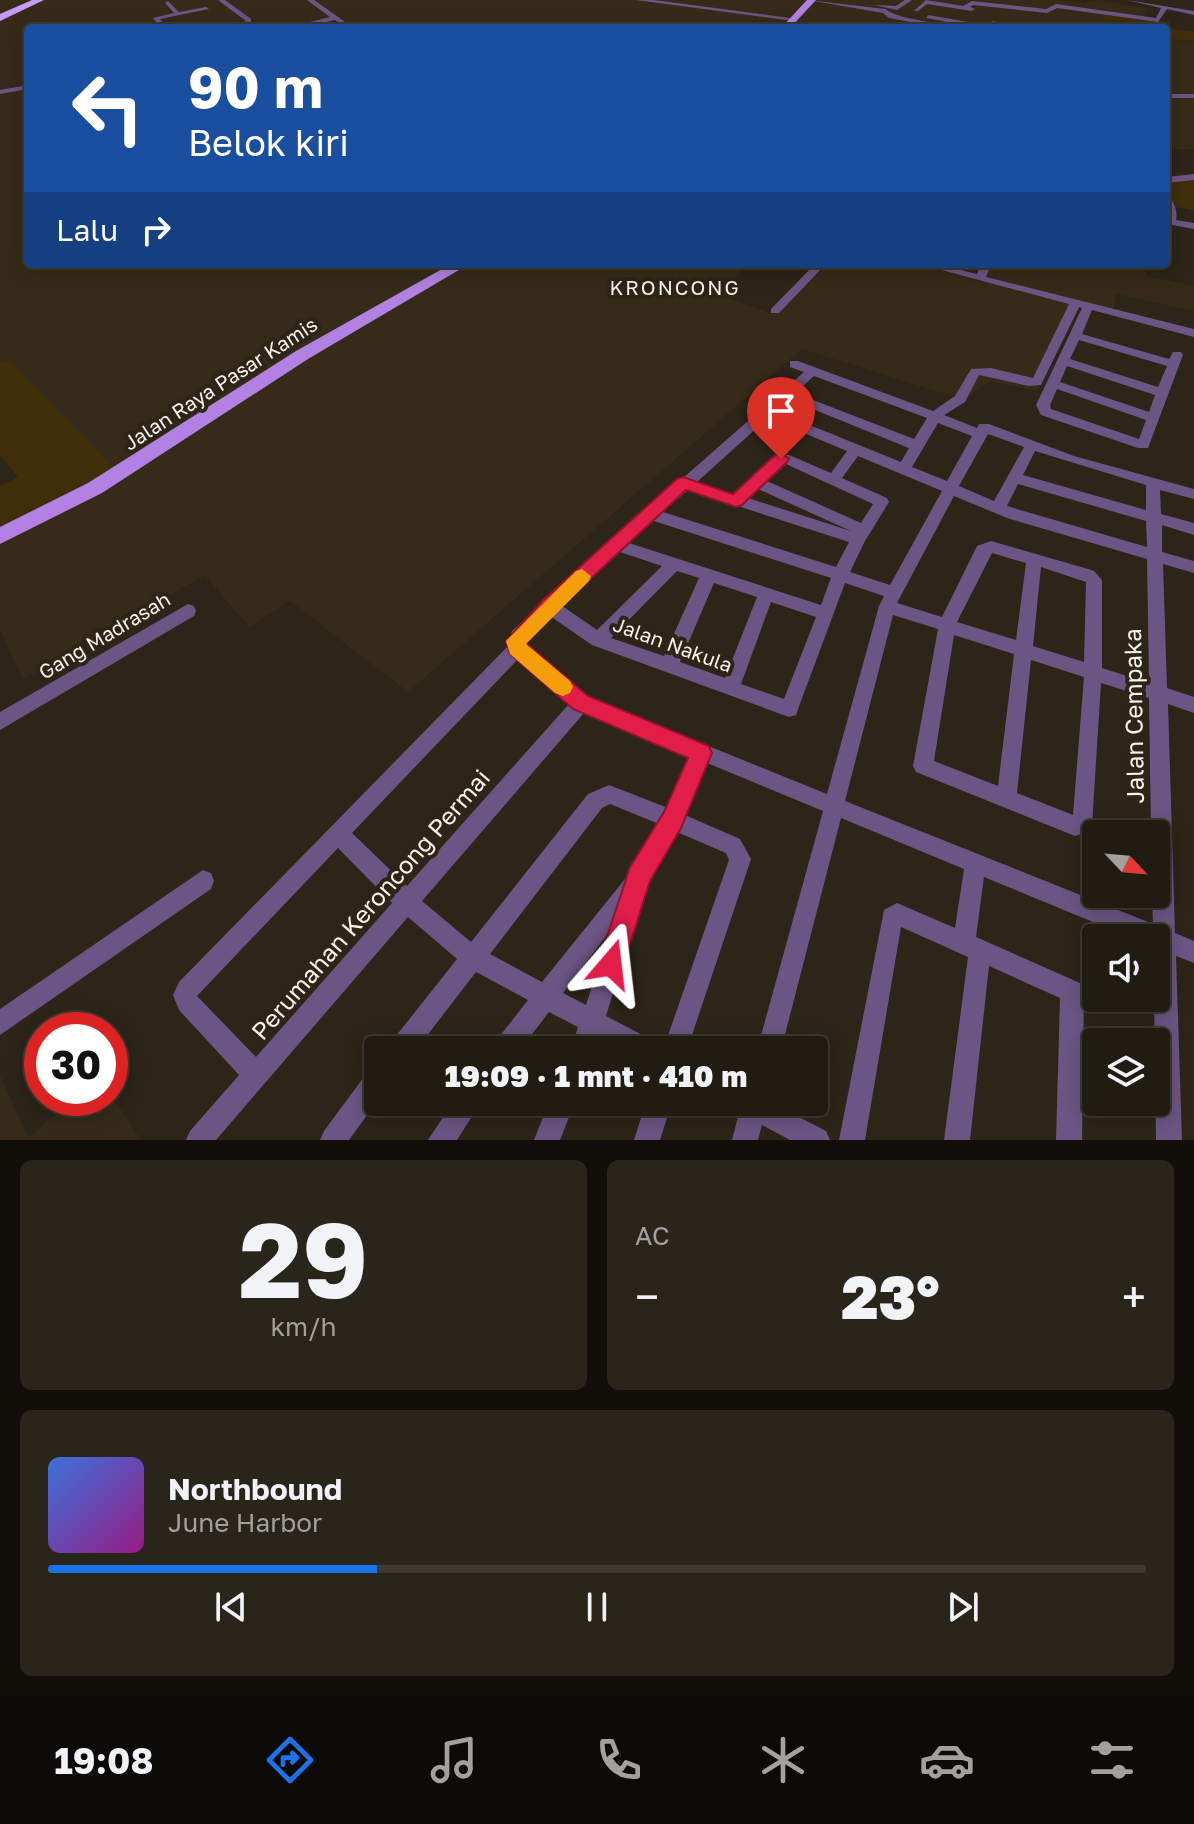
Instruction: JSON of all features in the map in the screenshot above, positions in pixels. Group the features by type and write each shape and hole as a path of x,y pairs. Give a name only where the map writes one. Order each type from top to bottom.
{"highway":[{"path":"0,16 32,0"},
{"path":"0,16 39,0"}],"main road":[{"path":"789,24 812,0"},
{"name":"Jalan Raya Pasar Kamis","path":"0,536 95,488 302,355 455,268"}],"street":[{"path":"221,0 249,20 249,24"},
{"path":"310,0 341,24"},
{"path":"639,0 794,19"},
{"path":"812,0 859,6 865,2 897,8 911,0 1025,18"},
{"path":"812,0 885,11 941,24"},
{"path":"1133,0 1193,13"},
{"path":"916,10 926,2"},
{"path":"180,3 169,4 191,21"},
{"path":"960,10 972,3 1046,11 1056,6 1158,20 1165,7"},
{"path":"161,24 156,18 206,9"},
{"path":"1182,22 1193,13"},
{"path":"987,24 989,14"},
{"path":"307,24 334,18"},
{"path":"0,92 24,88"},
{"path":"1170,96 1194,96"},
{"path":"1171,179 1194,177"},
{"path":"1170,221 1194,226"},
{"path":"775,311 817,268"},
{"path":"939,268 1194,333"},
{"path":"980,279 984,268"},
{"path":"904,469 935,417 949,402 960,399 977,372 1037,382 1075,303"},
{"path":"1076,336 1175,359 1143,445 1050,414 1042,408 1088,307"},
{"path":"1064,361 1163,393"},
{"path":"794,364 981,434"},
{"path":"256,1075 187,1002 185,995 517,648 518,636 683,483 812,371"},
{"path":"1053,384 1154,418"},
{"path":"787,394 918,446"},
{"path":"766,412 998,508 1194,567"},
{"path":"773,1036 890,599 984,427 1153,484 1194,494"},
{"path":"998,508 1032,445"},
{"path":"834,479 856,449"},
{"path":"617,545 824,613 860,534 881,501 784,458 736,501"},
{"path":"1014,478 1194,529"},
{"path":"683,483 736,501 860,534"},
{"path":"757,483 860,534"},
{"name":"Jalan Cempaka","path":"1153,484 1165,924"},
{"path":"651,514 840,576 947,625 1194,705"},
{"path":"985,548 1034,559 1091,577 1094,582 1093,672 1083,824 1075,826 923,766 947,625 985,548"},
{"path":"1006,799 1034,559"},
{"path":"598,640 674,564"},
{"path":"669,666 709,575"},
{"path":"730,688 766,594"},
{"name":"Jalan Nakula","path":"549,606 598,640 789,709 824,613"},
{"name":"Gang Madrasah","path":"0,722 188,611"},
{"path":"517,648 581,703 1126,924"},
{"name":"Perumahan Keroncong Permai","path":"199,1140 581,703"},
{"path":"515,1036 639,876 673,820 701,753"},
{"path":"412,1036 599,796 614,795 733,846 740,859 680,1036"},
{"path":"338,834 407,902 473,958 618,1036"},
{"path":"957,1140 972,947 975,863"},
{"path":"588,1036 639,876"},
{"path":"0,1023 203,881"},
{"path":"852,1140 892,916 899,914 1070,988 1074,993 1069,1140"},
{"path":"1170,942 1194,952"},
{"name":"Jalan Cempaka","path":"1166,1012 1169,1140"},
{"path":"333,1140 364,1098"},
{"path":"441,1140 458,1116"},
{"path":"547,1140 556,1116"},
{"path":"647,1140 655,1116"},
{"path":"745,1140 749,1116"},
{"path":"773,1116 817,1140"}],"shaded area":[{"path":"0,0 1060,0 1084,3 1098,0 1149,9 1143,18 1113,24 24,24 24,268 746,268 717,294 772,314 824,268 931,268 982,282 987,268 1145,268 1146,276 1194,286 1194,311 1116,294 1113,313 1080,308 1038,390 989,382 964,400 802,349 408,692 290,601 249,627 205,575 23,680 0,629 0,534 63,503 10,360 0,361"},
{"path":"1104,13 1170,22 1170,24 1105,24"},
{"path":"1170,28 1194,32 1194,41 1170,39"},
{"path":"1170,39 1194,42 1194,149 1170,149"},
{"path":"1194,177 1194,210 1175,207 1170,200 1170,180"},
{"path":"9,360 116,470 0,532 0,486 18,477 0,455 0,361"},
{"path":"0,1075 28,1138 53,1116 125,1116 141,1140 0,1140"}],"slow traffic":[{"path":"563,687 517,648 516,641 582,576"}],"district":[{"name":"KRONCONG","path":"675,287"}],"route":[{"path":"611,964 639,876 673,820 701,753 581,703 517,648 516,641 549,606 683,483 736,501 781,459"}]}
